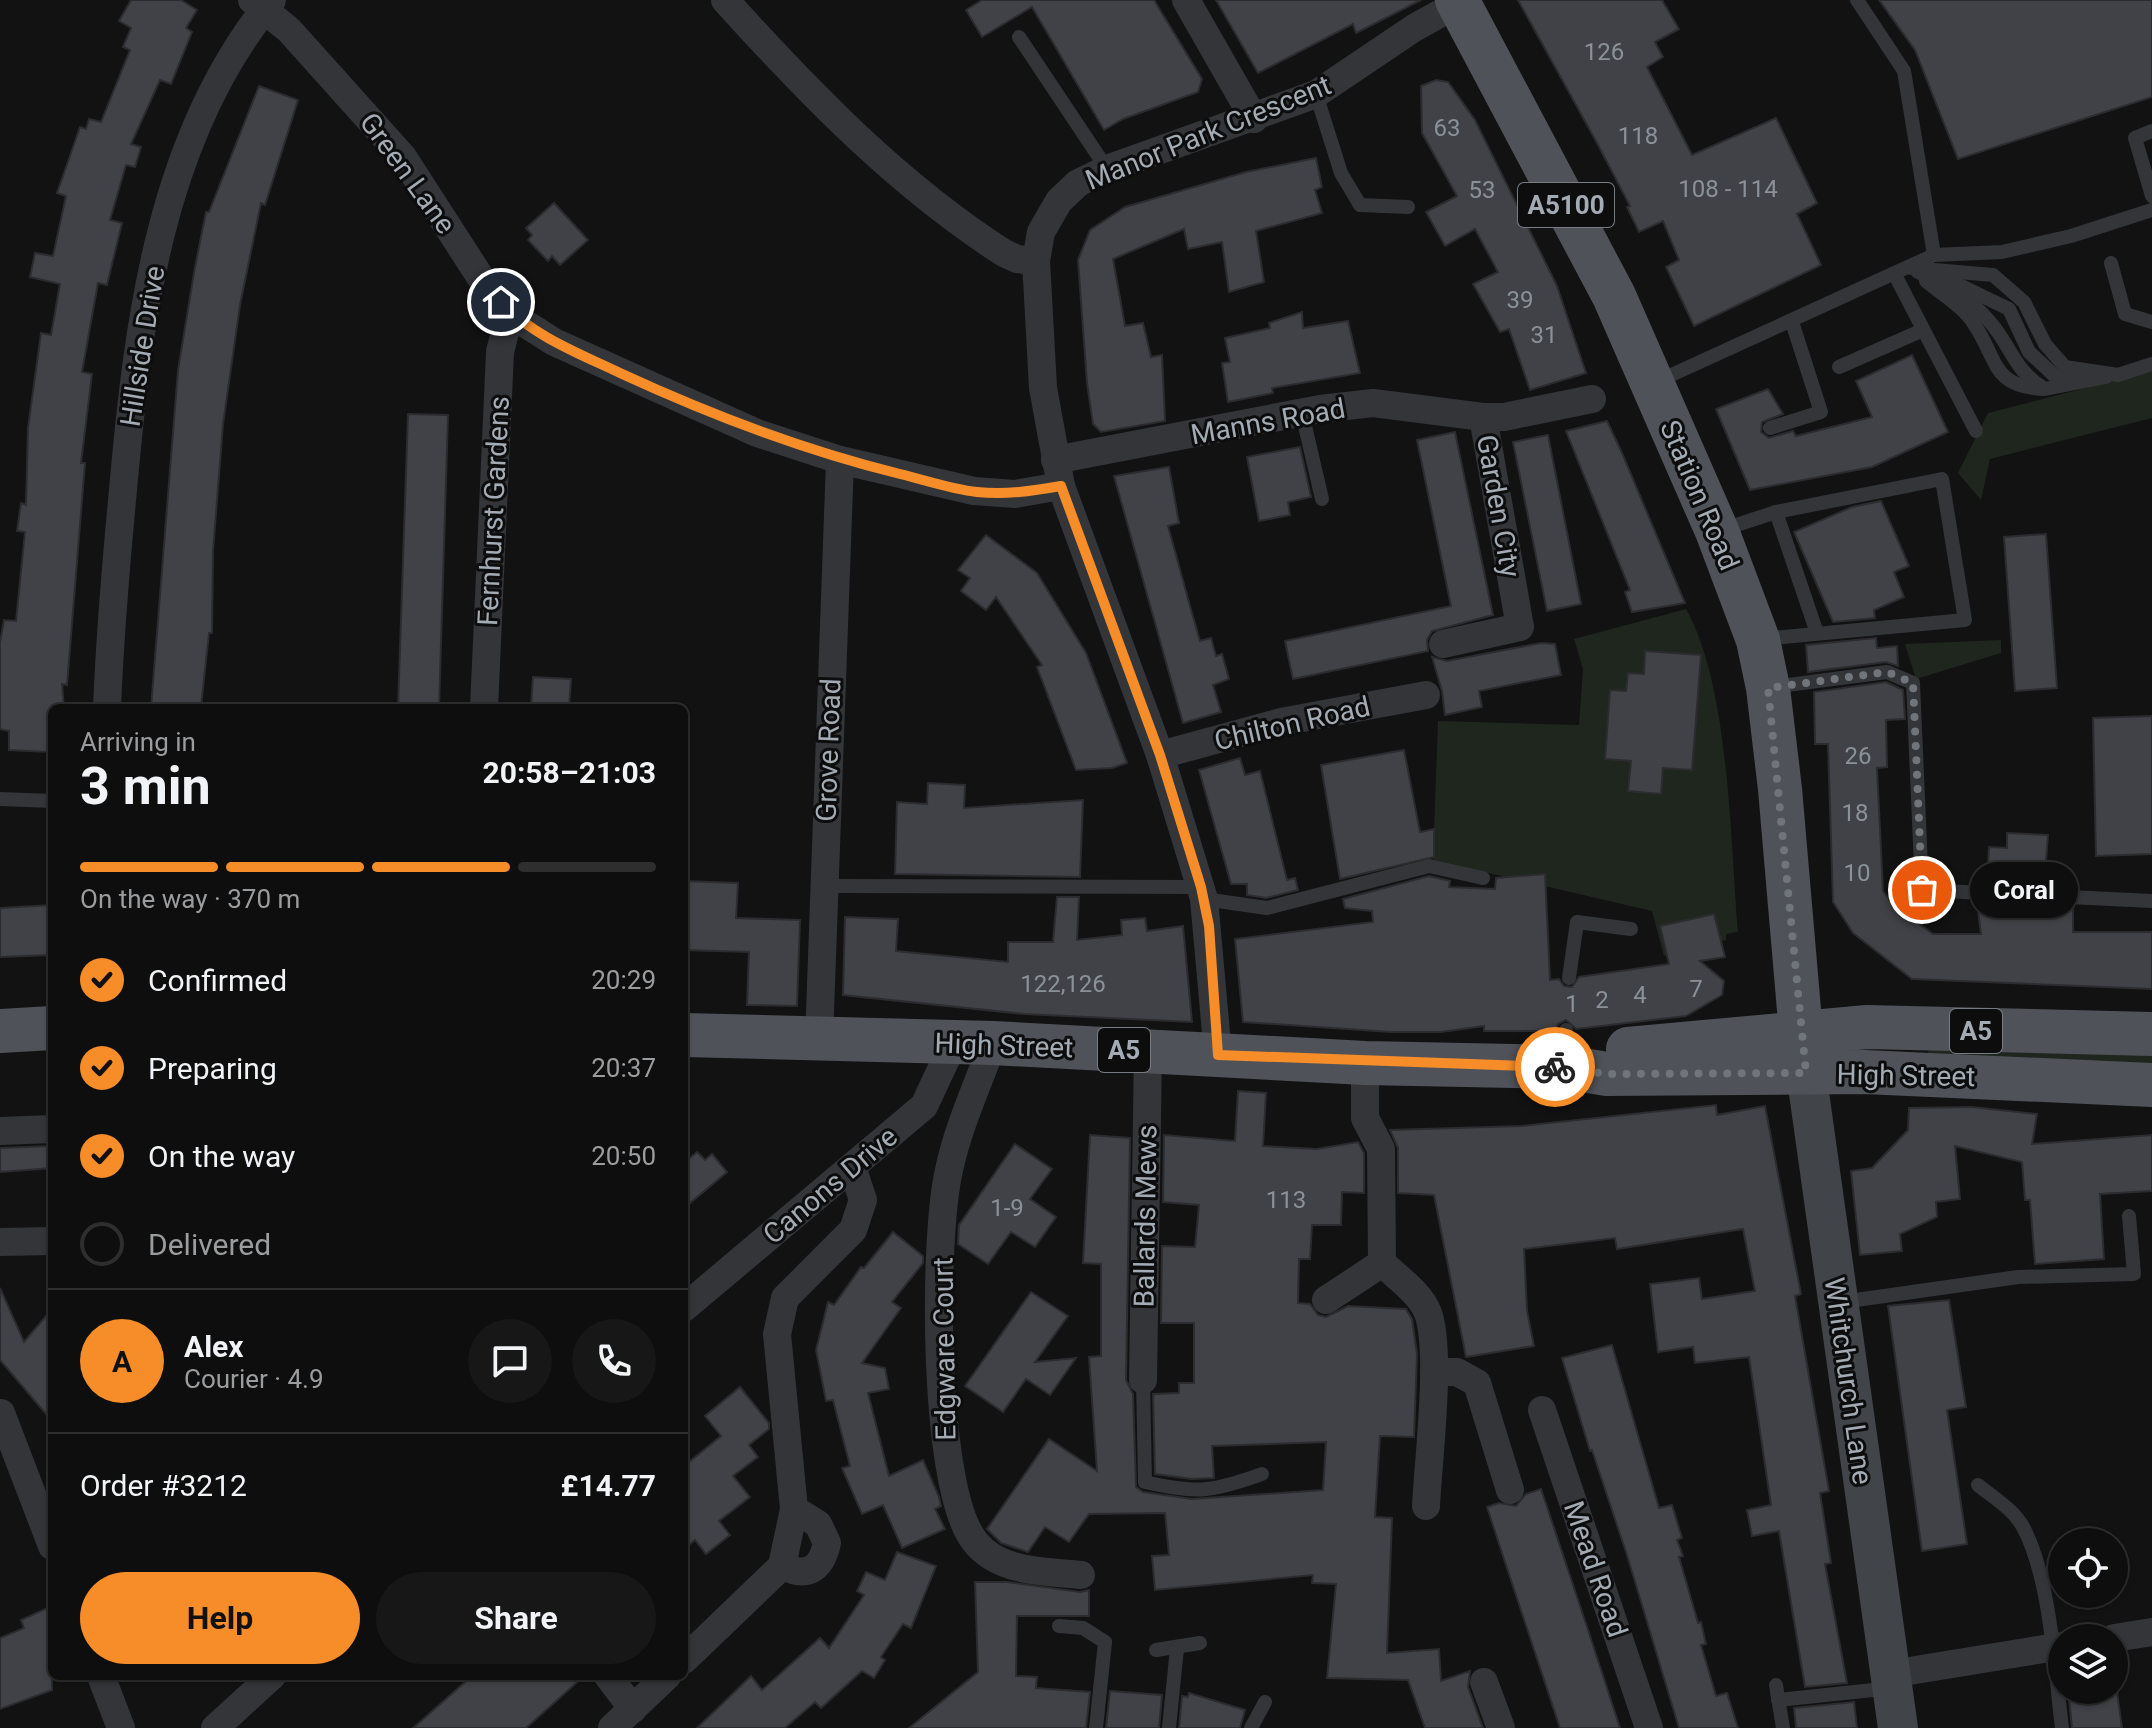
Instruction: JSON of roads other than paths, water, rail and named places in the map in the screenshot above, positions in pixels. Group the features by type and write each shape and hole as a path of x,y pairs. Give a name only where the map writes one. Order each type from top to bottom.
{"main road":[{"name":"Station Road","path":"1460,1 1614,296 1717,531 1758,640 1768,688 1803,1053"},
{"name":"High Street","path":"1803,1053 1867,1027 2152,1034"},
{"path":"0,1031 48,1028"},
{"name":"High Street","path":"688,1035 1148,1051 1365,1063 1565,1048 1803,1053 1865,1072 2152,1085"},
{"name":"Whitchurch Lane","path":"1803,1053 1898,1728"}],"street":[{"path":"725,0 839,122 909,183 1004,253 1017,259 1036,261"},
{"path":"1186,0 1254,119"},
{"name":"Manor Park Crescent","path":"1218,1055 1202,893 1160,755 1058,473 1043,388 1036,261 1041,232 1059,201 1078,183 1107,169 1254,119 1316,94 1460,1"},
{"name":"Green Lane","path":"263,3 352,96 403,157 486,286 515,317 554,342 677,400 757,433 840,460 974,491 1015,494 1058,473"},
{"name":"Hillside Drive","path":"107,704 131,394 150,283 176,178 206,102 263,3"},
{"name":"Fernhurst Gardens","path":"484,704 500,352 505,332 515,317"},
{"name":"Garden City","path":"1443,644 1520,627 1483,417 1504,417 1592,399"},
{"name":"Manns Road","path":"1058,473 1302,413 1373,403 1483,417"},
{"name":"Grove Road","path":"819,1040 840,460"},
{"name":"Chilton Road","path":"1160,755 1281,722 1426,695"},
{"name":"Canons Drive","path":"688,1305 924,1106 973,1044"},
{"name":"Edgware Court","path":"973,1044 948,1170 938,1284 948,1467 971,1537 1007,1567 1081,1575"},
{"name":"Ballards Mews","path":"1143,1380 1148,1051"},
{"path":"1365,1063 1365,1118 1381,1149 1382,1263 1419,1298 1429,1315 1434,1372 1426,1506"},
{"path":"0,1131 48,1129"},
{"path":"688,1656 782,1566 794,1509 777,1334 785,1298 853,1230 863,1200 852,1167"},
{"path":"0,1242 48,1241"},
{"path":"1326,1300 1382,1263"},
{"path":"1434,1372 1457,1372 1477,1383 1510,1490"},
{"name":"Mead Road","path":"1542,1410 1649,1728"},
{"path":"1,1413 48,1536"},
{"path":"782,1566 796,1573 808,1572 818,1566 827,1543 818,1524 794,1509"},
{"path":"2128,1636 2152,1632"},
{"path":"1891,1681 2048,1649"},
{"path":"103,1680 121,1728"},
{"path":"215,1728 268,1680"},
{"path":"611,1680 633,1709"},
{"path":"612,1728 663,1680"},
{"path":"1484,1682 1501,1728"}],"lane":[{"path":"1857,0 1904,71 1934,255"},
{"path":"1019,37 1107,169"},
{"path":"1316,94 1341,173 1360,205 1408,207"},
{"path":"2152,131 2135,138 2152,196"},
{"path":"1652,384 1934,255 2002,252 2071,236 2152,210"},
{"path":"2111,263 2125,314 2152,322"},
{"path":"1911,268 1993,275 2024,302 2045,344 2065,367 2118,375"},
{"path":"1911,268 1963,284 2009,309 2029,352 2057,378 2118,375"},
{"path":"1911,268 1973,321 1998,371 2017,387 2045,389 2118,375 2152,364"},
{"path":"1895,275 1976,431"},
{"path":"1770,428 1821,412 1792,322"},
{"path":"1839,367 1923,330"},
{"path":"1302,413 1322,499"},
{"path":"1717,531 1776,512 1942,479 1965,620 1758,640"},
{"path":"1776,512 1817,633"},
{"path":"1768,688 1887,672 1913,683 1922,890 2152,901"},
{"path":"0,799 48,801"},
{"path":"823,886 1202,893 1267,908 1429,866 1483,878"},
{"path":"1569,978 1577,922 1631,929"},
{"path":"1838,1303 2018,1277 2134,1274 2129,1216"},
{"path":"1143,1380 1145,1482 1187,1492 1220,1489 1262,1474"},
{"path":"1978,1485 2010,1510 2024,1528 2051,1624"},
{"path":"1059,1626 1083,1628 1105,1642 1096,1728"},
{"path":"1156,1650 1200,1643"},
{"path":"1169,1728 1177,1648"},
{"path":"1783,1728 1777,1692 1891,1681"},
{"path":"1251,1728 1265,1702"},
{"path":"2061,1704 2062,1728"}],"place":[{"name":"Coral","path":"1922,890"}]}
